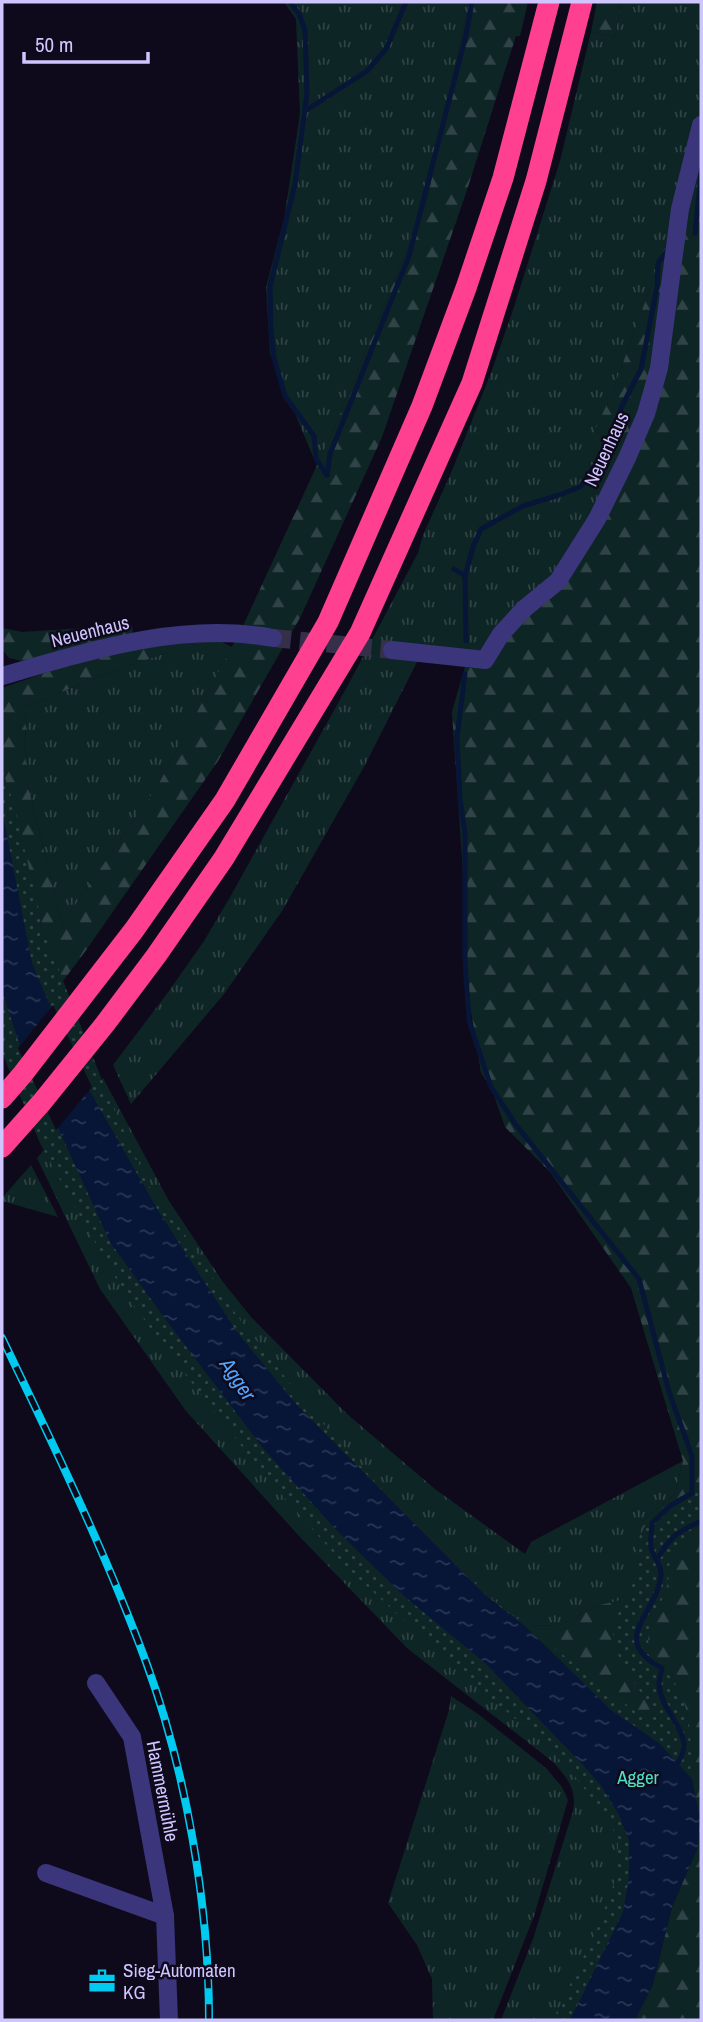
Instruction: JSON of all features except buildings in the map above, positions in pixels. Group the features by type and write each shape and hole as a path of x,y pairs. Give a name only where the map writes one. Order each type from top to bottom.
{"highway":[{"path":"2,1098 134,930 225,800 328,622 422,406 467,288 503,178 549,2"},
{"path":"2,1147 105,1024 156,956 224,858 360,634 472,383 536,181 582,2"}],"street":[{"name":"Neuenhaus","path":"392,650 485,660 501,634 524,609 558,581 597,519 646,414 659,368 680,209 701,125"},
{"name":"Neuenhaus","path":"2,676 85,652 141,640 203,634 273,638"},
{"name":"Hammermühle","path":"96,1684 132,1737 165,1916 169,2020"},
{"path":"46,1873 165,1916"}],"green space":[{"path":"284,2 469,2 427,201 317,466 270,354 266,287 284,219 300,114 296,19"},
{"path":"469,2 528,2 520,36 516,36 466,193 382,437 301,616 218,761 48,1001 2,810 2,688 70,664 158,643 173,651 113,671 25,707 26,778 62,924 157,787 243,626 335,426 427,201"},
{"path":"597,2 621,2 615,37 591,32"},
{"path":"621,2 701,2 701,147 611,396 589,444 622,457 556,577 482,654 419,658 365,765 282,911 224,994 131,1104 113,1065 204,941 347,687 418,553 423,535 491,373 514,307 560,161 591,32 615,37"},
{"path":"701,147 701,2020 635,2020 653,1984 672,1907 698,1847 525,1626 560,1625 599,1605 640,1596 641,1522 674,1495 683,1461 631,1288 550,1172 505,1127 491,1087 481,1073 464,968 463,874 452,712 465,667 487,669 504,636 562,584 622,457 588,444 611,396"},
{"path":"132,625 133,636 22,661 9,658 2,649 2,628 22,632"},
{"path":"218,640 232,647 157,787 62,924 26,778 25,707 113,671 172,651 158,643"},
{"name":"Agger","path":"2,769 14,805 43,927 107,1093 149,1186 193,1246 232,1309 310,1409 409,1520 488,1596 655,1727 648,1705 619,1656 614,1627 634,1579 637,1546 642,1531 664,1507 701,1486 701,1530 684,1538 670,1552 667,1585 649,1630 651,1650 673,1680 687,1712 691,1757 688,1801 634,2020 553,2020 597,1929 617,1875 618,1843 610,1821 573,1774 541,1740 477,1687 347,1568 265,1476 122,1289 40,1143 2,1053"},
{"path":"103,1078 169,1201 223,1282 251,1317 347,1414 435,1489 525,1554 531,1542 683,1461 674,1495 641,1522 640,1596 599,1605 560,1625 525,1626 485,1595 356,1466 237,1332 91,1093"},
{"path":"60,1131 629,1841 570,2020 501,2020 533,1939 573,1811 574,1796 570,1784 553,1762 407,1648 300,1537 186,1411 100,1289 37,1158"},
{"path":"31,1165 58,1217 2,1201"},
{"path":"451,1696 546,1768 562,1787 568,1800 534,1916 493,2020 433,2020 432,1979 417,1945 388,1903 449,1710"}],"water":[{"name":"Agger","path":"2,810 32,963 48,1001 91,1093 159,1212 237,1332 296,1404 485,1595 525,1626 611,1710 659,1743 692,1779 700,1818 698,1847 672,1907 653,1984 635,2020 570,2020 623,1912 629,1877 629,1841 619,1815 602,1787 486,1664 404,1596 336,1530 262,1447 110,1242 18,1040 2,991"}],"pier":[{"path":"53,1005 92,1087 56,1130 18,1048"}],"waterway":[{"path":"290,2 299,14 305,30 307,93 295,184 270,287 271,330 274,358 285,396 314,436 316,459 327,475"},
{"path":"305,111 367,71 386,49 406,2"},
{"path":"327,475 330,454 409,256 466,35 472,2"},
{"path":"695,233 701,176"},
{"path":"465,576 481,529 523,506 580,487 611,442 622,406 641,369 657,287 658,263 667,251"},
{"path":"454,569 465,576 466,641"},
{"path":"465,674 457,737 460,799 465,834 465,962 469,1021 491,1087 516,1125 639,1279 669,1392 692,1456 692,1493 670,1506 652,1523 651,1548 661,1576 639,1626 637,1637 638,1647 646,1658 662,1668 659,1685 662,1697 683,1737 681,1757 673,1768"},
{"path":"657,1559 675,1536 701,1521"}],"tunnel":[{"path":"273,638 392,650"}],"railway":[{"path":"2,1338 96,1539 146,1662 160,1704 173,1748 193,1838 205,1930 209,2020"}],"place":[{"name":"Sieg-Automaten KG","path":"102,1981"}]}
